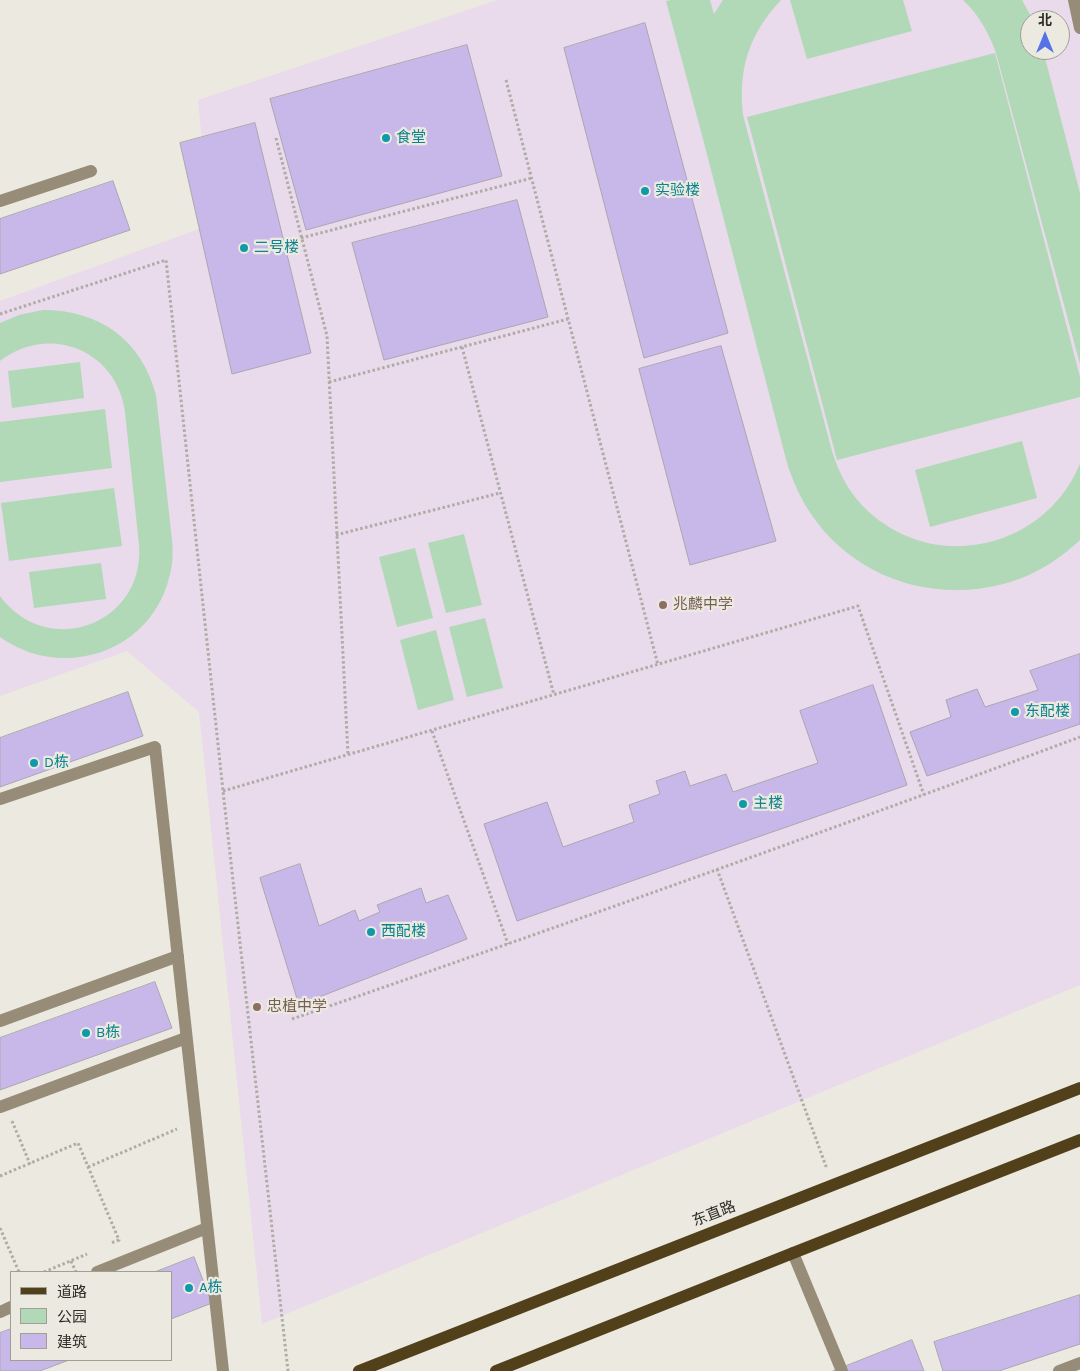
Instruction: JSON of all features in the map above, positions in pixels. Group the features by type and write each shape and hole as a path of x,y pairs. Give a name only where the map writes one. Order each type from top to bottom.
{"main road":[{"name":"东直路","path":"359,1371 1080,1088"},
{"path":"496,1371 1080,1140"}],"lane":[{"path":"1074,0 1080,28"},
{"path":"0,201 91,171"},
{"path":"0,800 155,746 222,1371"},
{"path":"0,1021 178,956"},
{"path":"3,1106 186,1038"},
{"path":"100,1271 207,1228"},
{"path":"794,1252 842,1371"},
{"path":"1059,1371 1080,1363"}],"path":[{"path":"506,80 658,665"},
{"path":"276,138 327,336 348,755"},
{"path":"301,238 532,178"},
{"path":"0,314 166,260 288,1371"},
{"path":"329,382 568,319"},
{"path":"462,347 554,695"},
{"path":"336,535 500,493"},
{"path":"223,791 858,606 924,795"},
{"path":"432,731 508,944"},
{"path":"292,1018 508,944 1080,737"},
{"path":"717,869 833,1185"},
{"path":"3,1106 30,1164"},
{"path":"88,1167 195,1121"},
{"path":"0,1176 78,1143 119,1240 103,1247"},
{"path":"0,1228 19,1271"},
{"path":"46,1271 95,1250"},
{"path":"71,1261 76,1271"}],"shaded area":[{"name":"兆麟中学","path":"497,0 1080,0 1080,985 262,1324 199,712 127,651 0,696 0,301 210,225 198,100"}],"green space":[{"path":"710,0 714,14 723,0 781,0 761,26 748,53 742,82 743,115 832,451 838,468 851,491 869,512 896,531 926,542 956,546 987,543 1016,532 1042,516 1064,493 1080,464 1080,540 1058,558 1025,577 988,587 959,590 930,588 902,582 876,571 851,556 830,537 811,514 803,502 787,463 666,1"},
{"path":"790,0 903,0 912,31 807,59"},
{"path":"963,0 1022,0 1028,10 1020,10 1020,60 1046,60 1080,193 1080,364 996,53 990,38 974,12"},
{"path":"995,53 1080,377 1080,397 837,460 747,117"},
{"path":"43,310 63,311 82,315 99,322 128,343 140,358 149,375 156,395 172,540 172,566 170,574 160,601 145,623 125,640 102,652 77,657 51,657 25,650 0,637 0,596 20,615 42,626 66,629 89,624 110,613 126,596 137,573 139,545 125,412 119,390 109,373 95,359 78,349 59,344 39,344 19,350 0,361 0,323 19,315"},
{"path":"80,362 84,398 12,408 8,371"},
{"path":"105,409 112,468 0,482 0,422"},
{"path":"1022,441 1037,498 930,527 915,470"},
{"path":"114,488 122,546 9,561 1,503"},
{"path":"464,534 482,605 446,613 428,543"},
{"path":"415,548 433,618 397,627 379,557"},
{"path":"101,563 106,599 34,608 29,572"},
{"path":"485,618 503,688 467,697 449,627"},
{"path":"436,630 454,700 418,710 400,640"}],"building":[{"name":"实验楼","path":"645,23 728,333 644,358 564,48"},
{"name":"食堂","path":"467,45 502,176 306,230 270,99"},
{"name":"二号楼","path":"255,123 311,353 232,374 180,143"},
{"path":"113,181 130,230 0,274 0,219"},
{"path":"517,200 548,317 384,360 352,243"},
{"path":"721,346 776,541 690,565 639,369"},
{"name":"东配楼","path":"1080,654 1080,724 927,776 910,732 951,717 946,700 977,689 985,707 1038,690 1030,671"},
{"name":"主楼","path":"873,685 907,785 517,921 484,824 547,802 563,847 634,822 629,805 660,794 656,781 685,771 690,786 726,774 733,792 818,763 800,711"},
{"name":"D栋","path":"128,692 143,736 0,787 0,738"},
{"name":"西配楼","path":"300,864 319,926 355,910 359,921 380,912 377,905 421,888 426,903 448,895 467,939 299,1005 260,878"},
{"name":"B栋","path":"155,982 172,1028 0,1090 0,1038"},
{"name":"A栋","path":"194,1257 212,1303 172,1319 172,1271 158,1271"},
{"path":"1080,1295 1080,1344 999,1371 943,1371 934,1342"},
{"path":"10,1329 10,1361 66,1361 40,1371 0,1371 0,1333"},
{"path":"912,1340 924,1371 833,1371"}],"place":[{"name":"食堂","path":"386,138"},
{"name":"实验楼","path":"645,191"},
{"name":"二号楼","path":"244,248"},
{"name":"兆麟中学","path":"663,605"},
{"name":"东配楼","path":"1015,712"},
{"name":"D栋","path":"34,763"},
{"name":"主楼","path":"743,804"},
{"name":"西配楼","path":"371,932"},
{"name":"忠植中学","path":"257,1007"},
{"name":"B栋","path":"86,1033"},
{"name":"A栋","path":"189,1288"}]}
